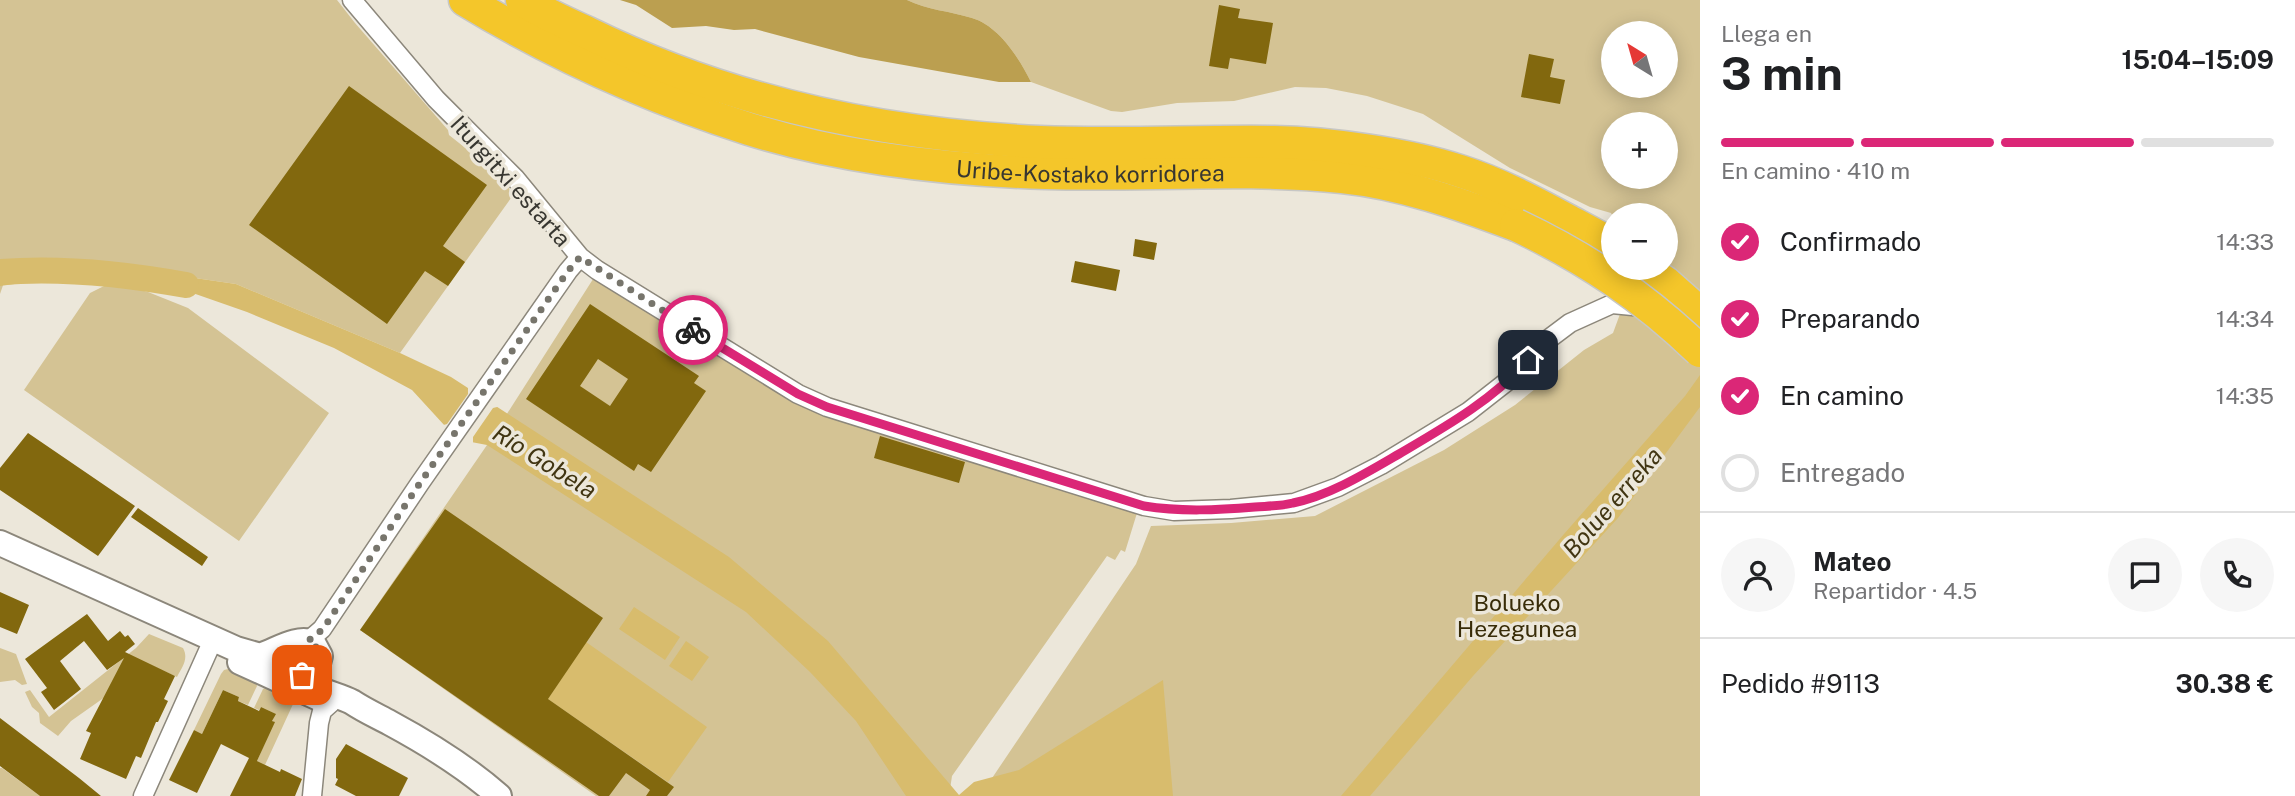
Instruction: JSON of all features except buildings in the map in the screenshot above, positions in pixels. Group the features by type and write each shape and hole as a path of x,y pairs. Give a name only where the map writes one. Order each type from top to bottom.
{"highway":[{"name":"Uribe-Kostako korridorea","path":"465,0 522,34 631,86 750,129 816,146 924,163 1044,173 1271,173 1344,177 1449,200 1517,225 1556,244 1616,280 1647,303 1700,351"},
{"name":"Uribe-Kostako korridorea","path":"522,0 596,37 685,75 748,96 845,119 953,136 1041,142 1277,142 1352,149 1460,170 1530,200 1601,239"},
{"path":"1662,280 1697,314"}],"street":[{"name":"Iturgitxi estarta","path":"352,0 436,99 514,178 580,257 798,394 827,407 1144,506 1174,511 1294,503 1338,487 1468,412 1514,376 1542,344 1570,323 1612,304 1697,314"},
{"path":"295,657 323,629 452,437 580,257"},
{"path":"0,543 236,649 295,657"},
{"path":"213,640 230,658 346,704"},
{"path":"143,796 213,640"},
{"path":"295,657 312,685 322,692 439,751 475,775 499,796"},
{"path":"312,796 322,711 346,704"}],"green space":[{"path":"0,0 337,0 448,130 449,135 508,182 511,198 400,353 236,284 92,263 11,262 0,294"},
{"name":"Bolueko Hezegunea","path":"907,0 1700,0 1700,796 980,796 1136,564 1151,526 1315,516 1444,450 1515,405 1584,350 1613,333 1633,280 1678,280 1678,203 1601,203 1601,210 1590,207 1510,168 1423,114 1367,96 1326,88 1295,87 1234,101 1177,103 1122,112 1111,111 1031,82 1007,44 991,28 972,18"},
{"path":"595,276 798,399 881,434 1137,513 1125,552 1121,550 1115,560 1107,556 952,776 949,796 596,796 360,630 487,445"},
{"path":"122,285 188,308 329,413 239,541 24,390 90,293 104,286"},
{"path":"149,634 183,648 185,659 177,677 133,657 105,697 71,721 58,736 40,723 39,713 32,707 25,692 30,690 49,717 136,648"},
{"path":"0,648 16,654 27,684 22,685 15,680 0,682"},
{"path":"228,669 256,681 257,686 248,705 238,701 239,697 223,690 202,734 194,730 221,674"},
{"path":"267,687 294,699 294,702 265,765 257,761 275,714 261,707 259,710 254,708 263,689"},
{"path":"2,768 40,796 0,796"}],"shaded area":[{"path":"620,0 907,0 982,22 999,35 1014,53 1031,82 999,82 859,57 755,29 734,30 706,26 672,28 636,5"}],"water":[{"path":"0,263 92,263 236,284 451,377 729,557 828,641 959,795 974,782 1019,770 1163,680 1173,796 906,796 856,721 810,672 746,612 487,445 466,441 445,426 412,390 334,348 247,312 124,269 0,286"},
{"name":"Bolue erreka","path":"1700,375 1700,407 1618,518 1473,676 1370,796 1341,796 1685,396"},
{"path":"634,607 680,637 665,660 619,629"},
{"path":"686,641 709,657 692,681 669,666"},
{"path":"586,642 707,727 668,782 548,699"}],"pier":[{"path":"468,385 501,406 493,408 473,437 473,446 460,441 440,426 447,424 468,394"}],"waterway":[{"name":"Río Gobela","path":"0,272 47,270 94,273 186,285"}],"way so far":[{"path":"302,675 317,667 320,656 313,643 308,641 323,629 573,263 580,257 693,330"}],"route":[{"path":"693,330 798,394 827,407 1144,506 1174,511 1294,503 1338,487 1468,412 1514,376 1528,360"}]}
